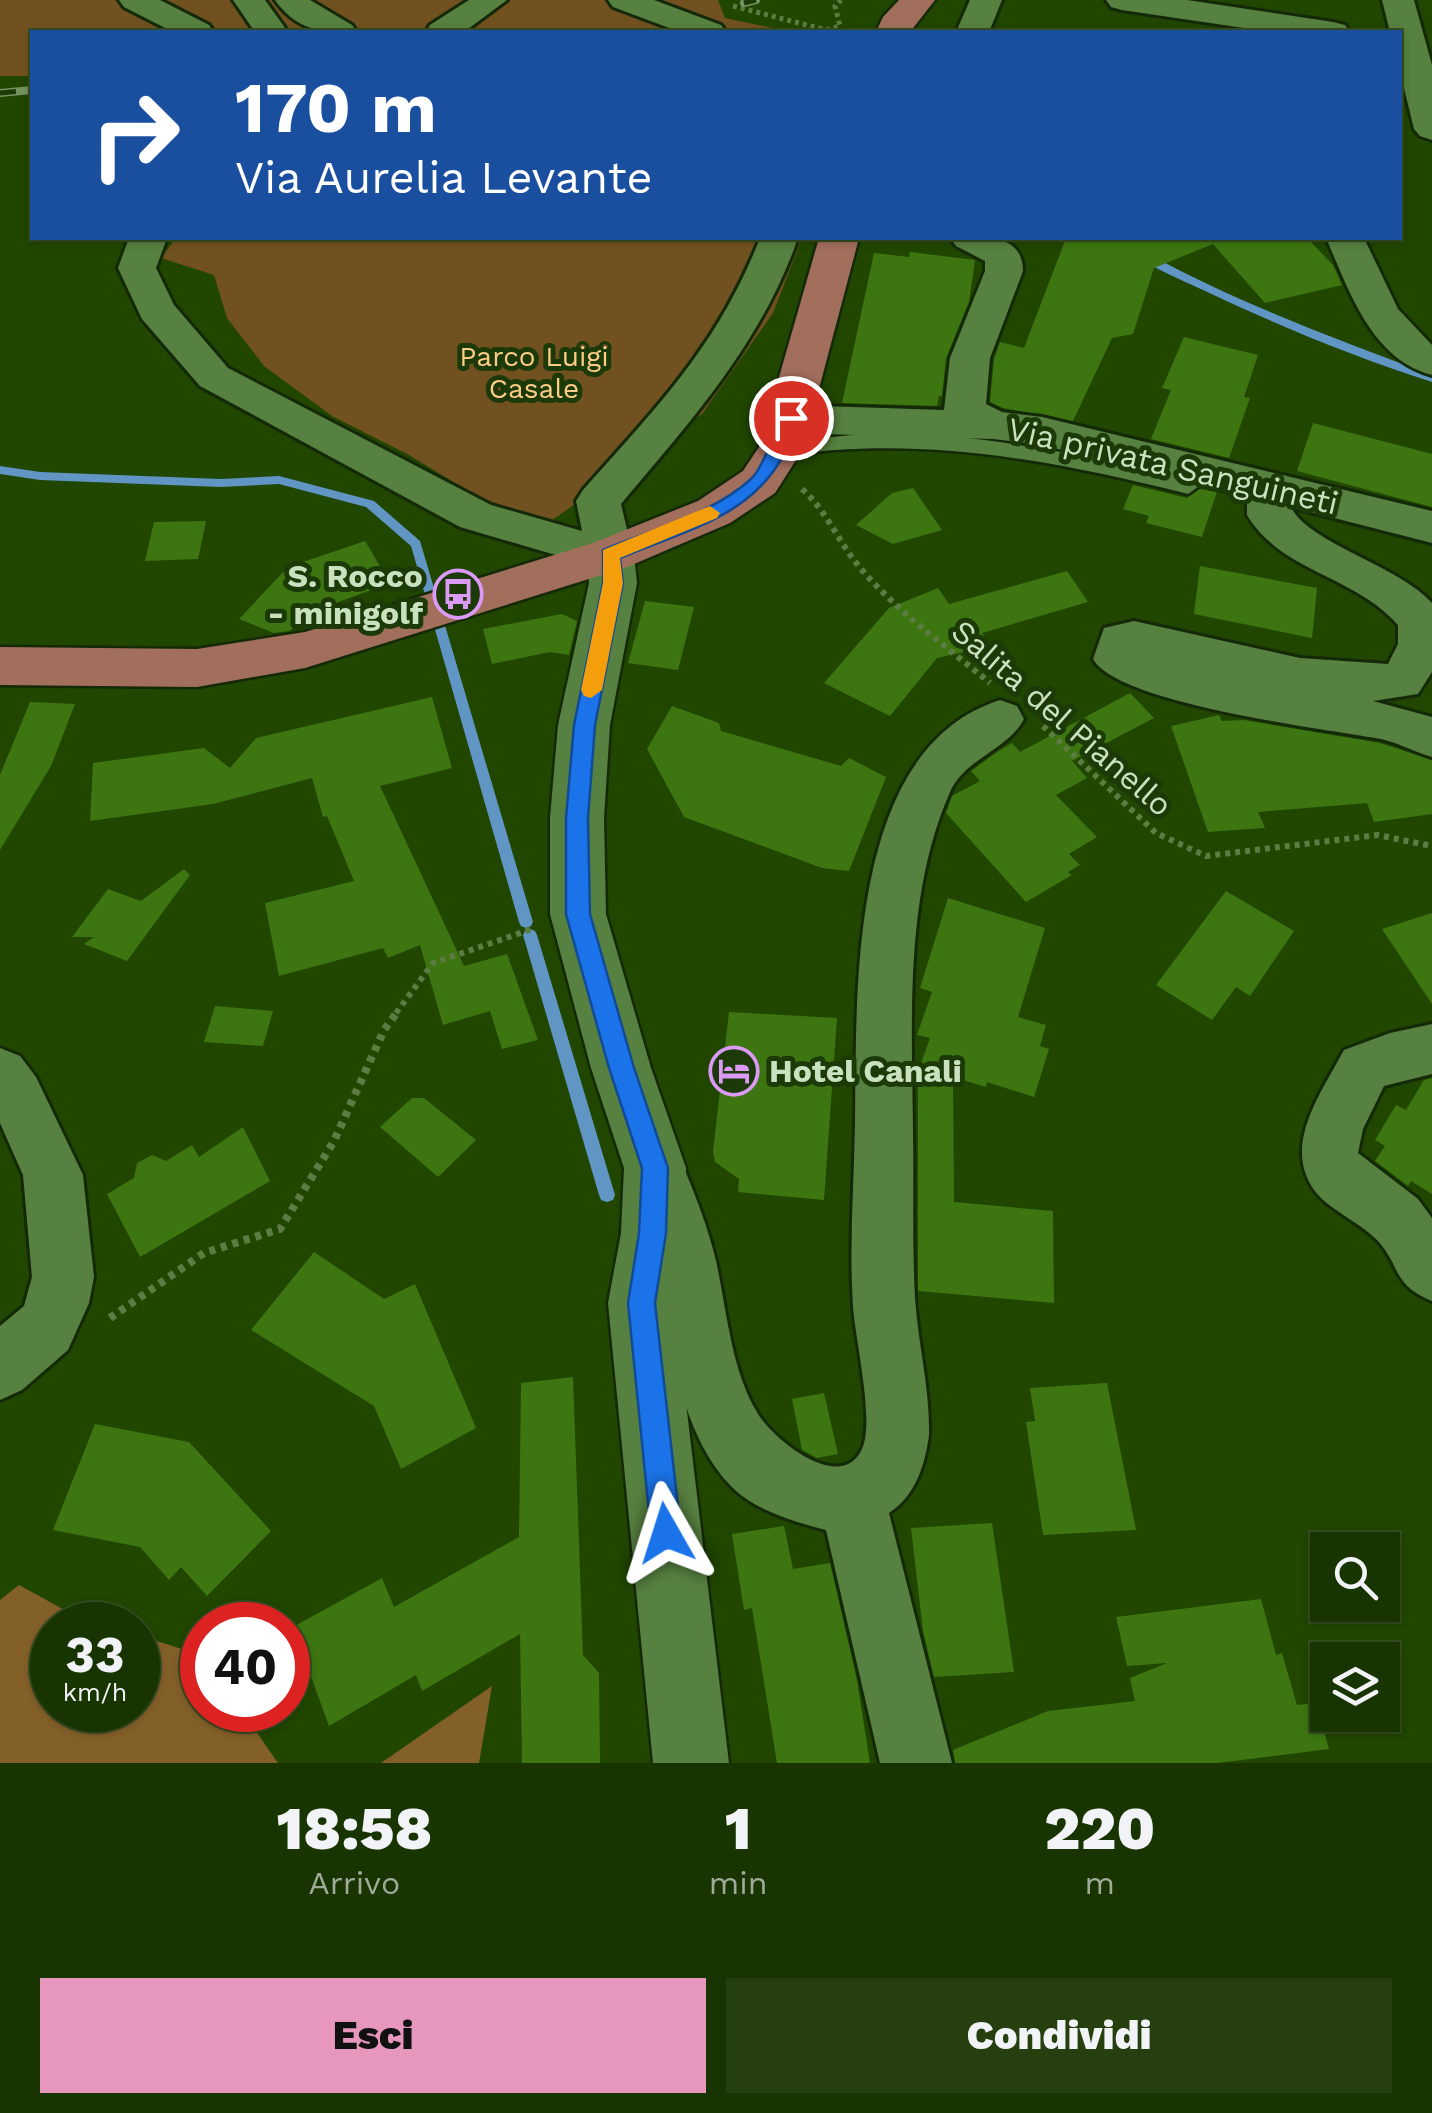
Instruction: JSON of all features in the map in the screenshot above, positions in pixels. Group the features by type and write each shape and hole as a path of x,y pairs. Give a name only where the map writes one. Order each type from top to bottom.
{"main road":[{"path":"894,30 918,0"},
{"path":"0,666 197,668 305,650 481,598 610,554 714,512 759,482 797,436 840,240"}],"street":[{"path":"135,0 193,30"},
{"path":"249,0 269,30"},
{"path":"291,0 308,15 336,30"},
{"path":"445,30 491,0"},
{"path":"624,0 715,20"},
{"path":"974,30 986,0"},
{"path":"1122,0 1320,30"},
{"path":"1374,30 1400,6 1432,129"},
{"path":"147,240 137,268 156,310 214,377 476,516 610,554"},
{"path":"778,240 740,325 695,389 598,501 613,583 584,725 577,818 578,914 621,1068 680,1234 706,1354 728,1426 752,1462 784,1483 830,1498 852,1497 880,1480 894,1454 884,1302 887,991 899,886 911,828 929,781 957,746 1012,710"},
{"path":"973,240 1004,256 1004,271 969,362 963,396 965,411 993,425"},
{"path":"1347,240 1391,332 1414,354 1432,362"},
{"name":"Via privata Sanguineti","path":"797,436 993,425 1042,431 1432,528"},
{"path":"1269,486 1269,515 1293,539 1396,596 1418,615 1424,632 1413,665 1402,681 1362,686 1343,683 1134,638 1121,640 1117,658 1136,670 1287,708 1332,717 1402,722 1432,738"},
{"path":"1432,1048 1364,1068 1328,1146 1331,1163 1402,1222 1416,1255 1432,1271"},
{"path":"0,1074 16,1096 53,1175 63,1277 58,1303 46,1328 0,1368"},
{"path":"655,1168 652,1233 641,1303 690,1763"},
{"path":"852,1497 916,1763"}],"lane":[{"path":"797,436 1008,447 1099,464 1188,487"}],"path":[{"path":"715,20 751,8 826,30 840,26 835,6 841,0"},
{"name":"Salita del Pianello","path":"797,436 778,474 815,499 841,545 864,572 1012,710 1156,833 1206,856 1378,835 1432,846"},
{"path":"96,1332 120,1308 204,1253 280,1228 334,1141 384,1030 432,963 542,925"}],"green space":[{"path":"0,0 718,0 725,18 782,30 30,30 30,76 0,76"},
{"name":"Parco Luigi Casale","path":"174,240 801,240 773,313 702,414 551,521 493,506 409,455 332,416 264,366 227,318 214,275 161,258"}],"shaded area":[{"path":"19,1585 50,1602 30,1602 30,1732 160,1732 160,1642 180,1648 180,1732 256,1732 278,1763 0,1763 0,1600"},
{"path":"492,1686 479,1763 381,1763"}],"building":[{"path":"1065,240 1309,240 1333,265 1342,285 1265,303 1213,244 1154,268 1133,334 1112,338 1073,421 990,402 994,359 1000,342 1024,348"},
{"path":"910,252 975,260 969,302 946,358 942,396 937,406 842,403 874,253 909,257"},
{"path":"1184,337 1258,355 1244,397 1250,398 1229,458 1151,439 1171,390 1162,388"},
{"path":"1313,423 1432,454 1432,507 1297,471"},
{"path":"1133,485 1187,498 1201,488 1217,492 1202,537 1146,523 1149,516 1123,509"},
{"path":"913,488 942,530 893,544 856,525 892,493"},
{"path":"206,521 198,559 145,561 154,522"},
{"path":"365,541 390,583 333,604 289,631 274,633 239,619 288,567"},
{"path":"1200,566 1317,588 1312,638 1194,614"},
{"path":"1067,571 1088,602 982,633 991,646 937,658 890,716 824,683 889,608 938,588 949,604"},
{"path":"645,601 694,607 678,670 628,663"},
{"path":"562,614 577,621 569,655 550,652 492,664 483,629"},
{"path":"1130,693 1154,718 1072,761 1087,778 1056,795 1097,837 1069,854 1080,865 1068,872 1072,875 1026,902 946,813 952,796 980,781 971,771 1012,743 1020,752"},
{"path":"432,697 452,768 380,786 464,966 507,954 538,1040 502,1049 490,1011 443,1025 420,945 388,958 383,948 279,976 265,903 354,881 327,816 323,817 312,778 213,804 90,821 93,763 204,748 230,768 256,738"},
{"path":"30,702 75,704 51,766 0,850 0,775"},
{"path":"672,706 719,723 721,731 841,766 849,758 886,777 849,871 822,868 684,817 647,749"},
{"path":"1219,715 1222,721 1244,720 1380,743 1432,760 1432,814 1374,822 1367,803 1258,812 1265,828 1208,832 1171,726"},
{"path":"184,869 190,875 127,961 84,944 94,937 72,937 108,889 141,901"},
{"path":"1226,891 1294,931 1250,996 1236,987 1212,1020 1156,985"},
{"path":"948,898 1045,928 1018,1017 1046,1025 1040,1046 1049,1049 1034,1097 987,1082 986,1087 953,1077 954,1202 1053,1211 1054,1303 918,1291 918,1072 930,1038 917,1035 932,992 920,988"},
{"path":"1432,913 1432,1004 1382,929"},
{"path":"215,1006 273,1011 263,1046 204,1042"},
{"path":"729,1012 837,1018 824,1200 738,1192 739,1179 715,1162"},
{"path":"1432,1078 1432,1194 1411,1181 1408,1186 1375,1161 1385,1146 1375,1140 1396,1105 1406,1110 1424,1080"},
{"path":"412,1098 424,1098 476,1140 438,1177 380,1127"},
{"path":"243,1127 270,1181 140,1257 107,1194 134,1178 137,1163 152,1155 166,1161 192,1145 199,1157"},
{"path":"314,1252 384,1299 415,1284 476,1428 401,1469 374,1406 251,1330"},
{"path":"573,1377 583,1655 599,1673 600,1763 522,1763 520,1634 422,1691 416,1675 329,1726 310,1674 310,1618 382,1578 394,1607 519,1537 521,1383"},
{"path":"1107,1383 1136,1530 1043,1535 1026,1422 1035,1421 1030,1388"},
{"path":"824,1393 838,1454 817,1458 802,1450 792,1399"},
{"path":"95,1424 189,1442 271,1531 207,1596 181,1567 169,1580 140,1547 53,1530"},
{"path":"992,1523 1014,1672 934,1677 923,1631 911,1528"},
{"path":"784,1526 793,1569 830,1563 857,1680 870,1763 777,1763 752,1608 744,1610 732,1534"},
{"path":"1261,1599 1276,1655 1282,1653 1297,1705 1310,1704 1310,1732 1324,1732 1329,1749 1217,1763 955,1763 953,1750 1048,1711 1135,1701 1130,1678 1167,1663 1127,1666 1116,1617"}],"waterway":[{"path":"1117,240 1229,299 1432,379"},
{"path":"0,470 40,476 221,483 279,480 370,504 416,544 526,922"},
{"path":"530,935 607,1195"}],"railway":[{"path":"744,3 756,0"},
{"path":"0,93 30,90"}],"slow traffic":[{"path":"591,690 613,583 610,554 710,513"}],"place":[{"name":"S. Rocco - minigolf","path":"458,594"},
{"name":"Hotel Canali","path":"734,1071"}],"route":[{"path":"666,1533 641,1303 652,1233 655,1168 621,1068 578,914 577,818 584,725 613,583 610,554 714,512 759,482 781,449 791,418"}]}
